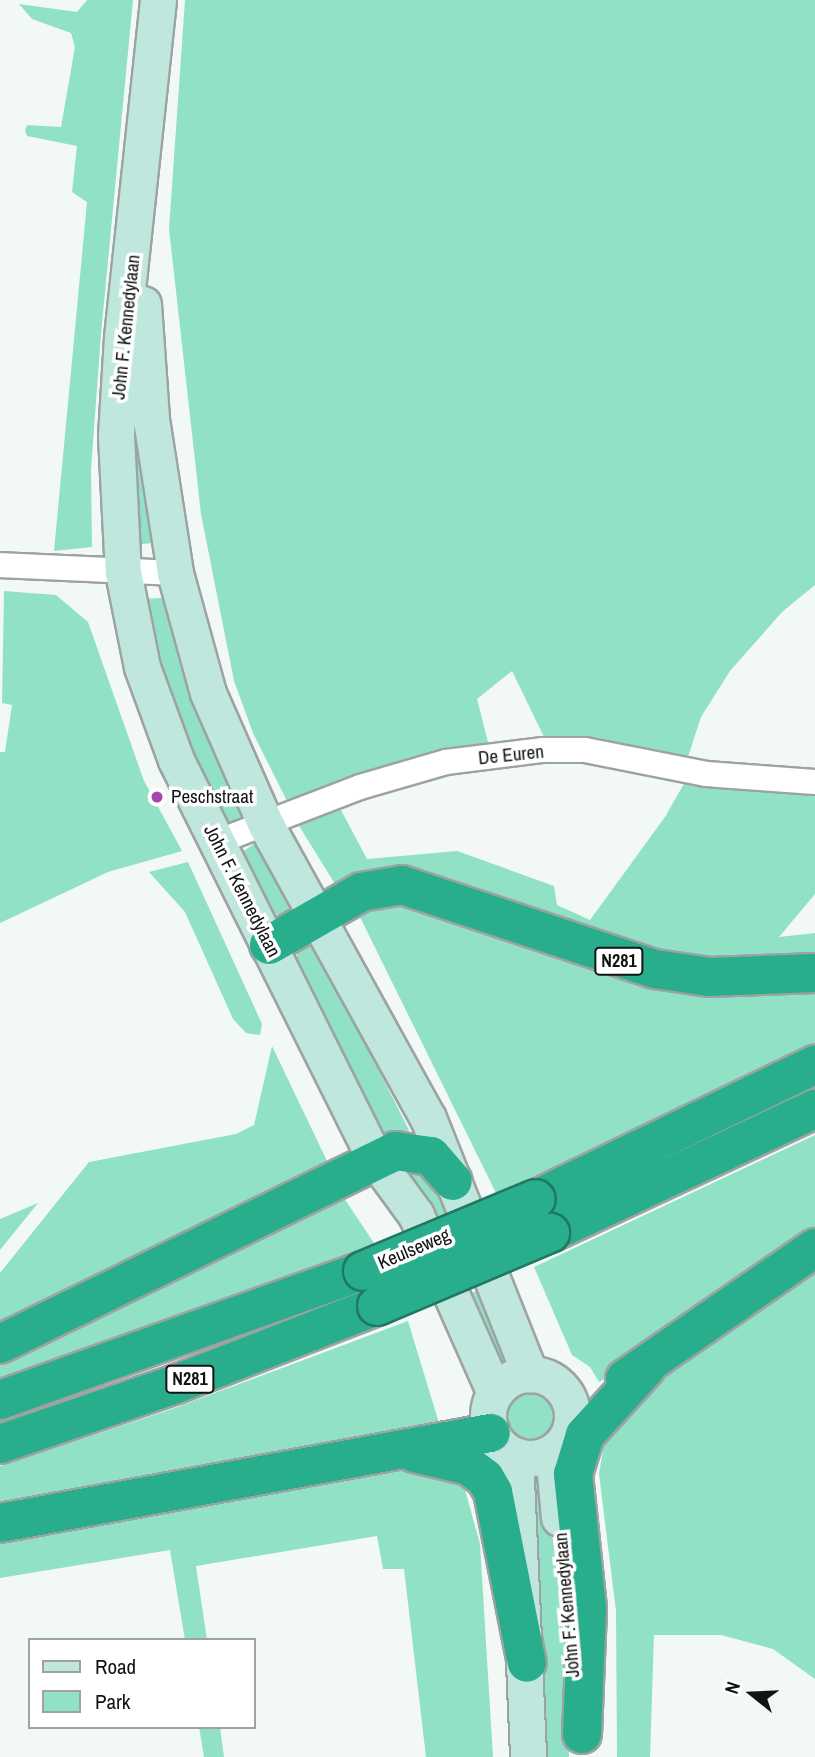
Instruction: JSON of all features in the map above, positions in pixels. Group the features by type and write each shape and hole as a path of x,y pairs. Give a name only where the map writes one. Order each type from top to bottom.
{"highway":[{"name":"N281","path":"269,945 361,892 402,885 622,962 679,975 760,978 815,973"},
{"name":"Keulseweg","path":"0,1444 189,1380 377,1306 815,1065"},
{"name":"Keulseweg","path":"0,1400 363,1271 543,1216 815,1109"},
{"path":"0,1344 375,1159 401,1150 424,1153 453,1181"},
{"path":"572,1409 646,1368 815,1248"},
{"path":"582,1746 587,1608 573,1474 585,1435 646,1368"},
{"path":"0,1523 395,1450 503,1444"},
{"path":"395,1450 454,1461 485,1478 498,1510 527,1663"}],"street":[{"name":"John F. Kennedylaan","path":"158,0 137,227 122,337 116,436 123,572 152,700 217,842 375,1159 416,1215 495,1393"},
{"name":"John F. Kennedylaan","path":"137,227 151,419 175,573 208,693 266,825 315,918 428,1118 530,1374"},
{"path":"0,565 175,573"},
{"name":"De Euren","path":"217,842 360,787 446,762 585,750 730,777 815,782"},
{"path":"530,1374 558,1384 572,1409 568,1435 553,1452 534,1459 503,1444 488,1410 495,1393 505,1382 530,1374"},
{"name":"John F. Kennedylaan","path":"503,1444 527,1663 528,1757"},
{"name":"John F. Kennedylaan","path":"553,1452 574,1690 582,1746"}],"green space":[{"path":"87,0 133,0 101,334 91,470 92,547 54,551 87,202 72,192 77,146 27,136 25,131 27,125 61,127 75,47 71,33 32,19 19,4 77,12"},
{"path":"185,0 815,0 815,585 782,612 730,671 701,717 685,766 545,739 512,671 477,699 489,746 332,793 367,859 457,851 554,886 557,905 590,920 665,817 686,780 788,793 815,792 815,894 779,937 815,933 815,960 681,963 569,934 340,892 301,829 253,733 234,681 201,514 169,229"},
{"path":"132,391 153,543 133,545"},
{"path":"4,591 56,595 88,622 144,781 182,851 108,872 0,923 0,752 5,752 12,705 2,703"},
{"path":"160,598 175,601 245,821 230,829 197,772 171,711 141,599"},
{"path":"257,842 294,903 292,913 285,917 268,912 242,861 242,852"},
{"path":"188,862 262,1024 260,1035 246,1033 233,1019 185,912 149,872"},
{"path":"398,899 507,934 815,979 815,1044 706,1099 496,1193 356,909"},
{"path":"307,942 320,954 409,1130 379,1145 297,969 297,951"},
{"path":"272,1046 328,1163 304,1179 0,1321 0,1273 89,1162 236,1134 254,1125"},
{"path":"815,1135 815,1242 651,1354 599,1382 590,1367 572,1355 534,1267"},
{"path":"388,1162 420,1163 453,1212 426,1222"},
{"path":"338,1189 376,1246 0,1389 0,1359"},
{"path":"38,1203 0,1250 0,1219"},
{"path":"815,1270 815,1679 773,1649 721,1635 654,1635 650,1757 617,1757 616,1611 599,1474 607,1425 629,1400"},
{"path":"487,1287 519,1369 494,1378 463,1296"},
{"path":"408,1321 442,1433 0,1516 0,1466 172,1409"},
{"path":"530,1386 542,1388 552,1395 559,1405 559,1429 552,1439 542,1446 530,1448 518,1446 508,1439 501,1429 499,1417 501,1405 508,1395 518,1388"},
{"path":"544,1463 567,1661 569,1757 539,1757 523,1467"},
{"path":"445,1468 461,1475 480,1544 493,1757 426,1757 404,1569 383,1569 377,1536 196,1566 207,1638 185,1638 170,1550 0,1578 0,1539 396,1470"},
{"path":"199,1729 220,1729 224,1757 204,1757"}],"place":[{"name":"Peschstraat","path":"157,797"}]}
